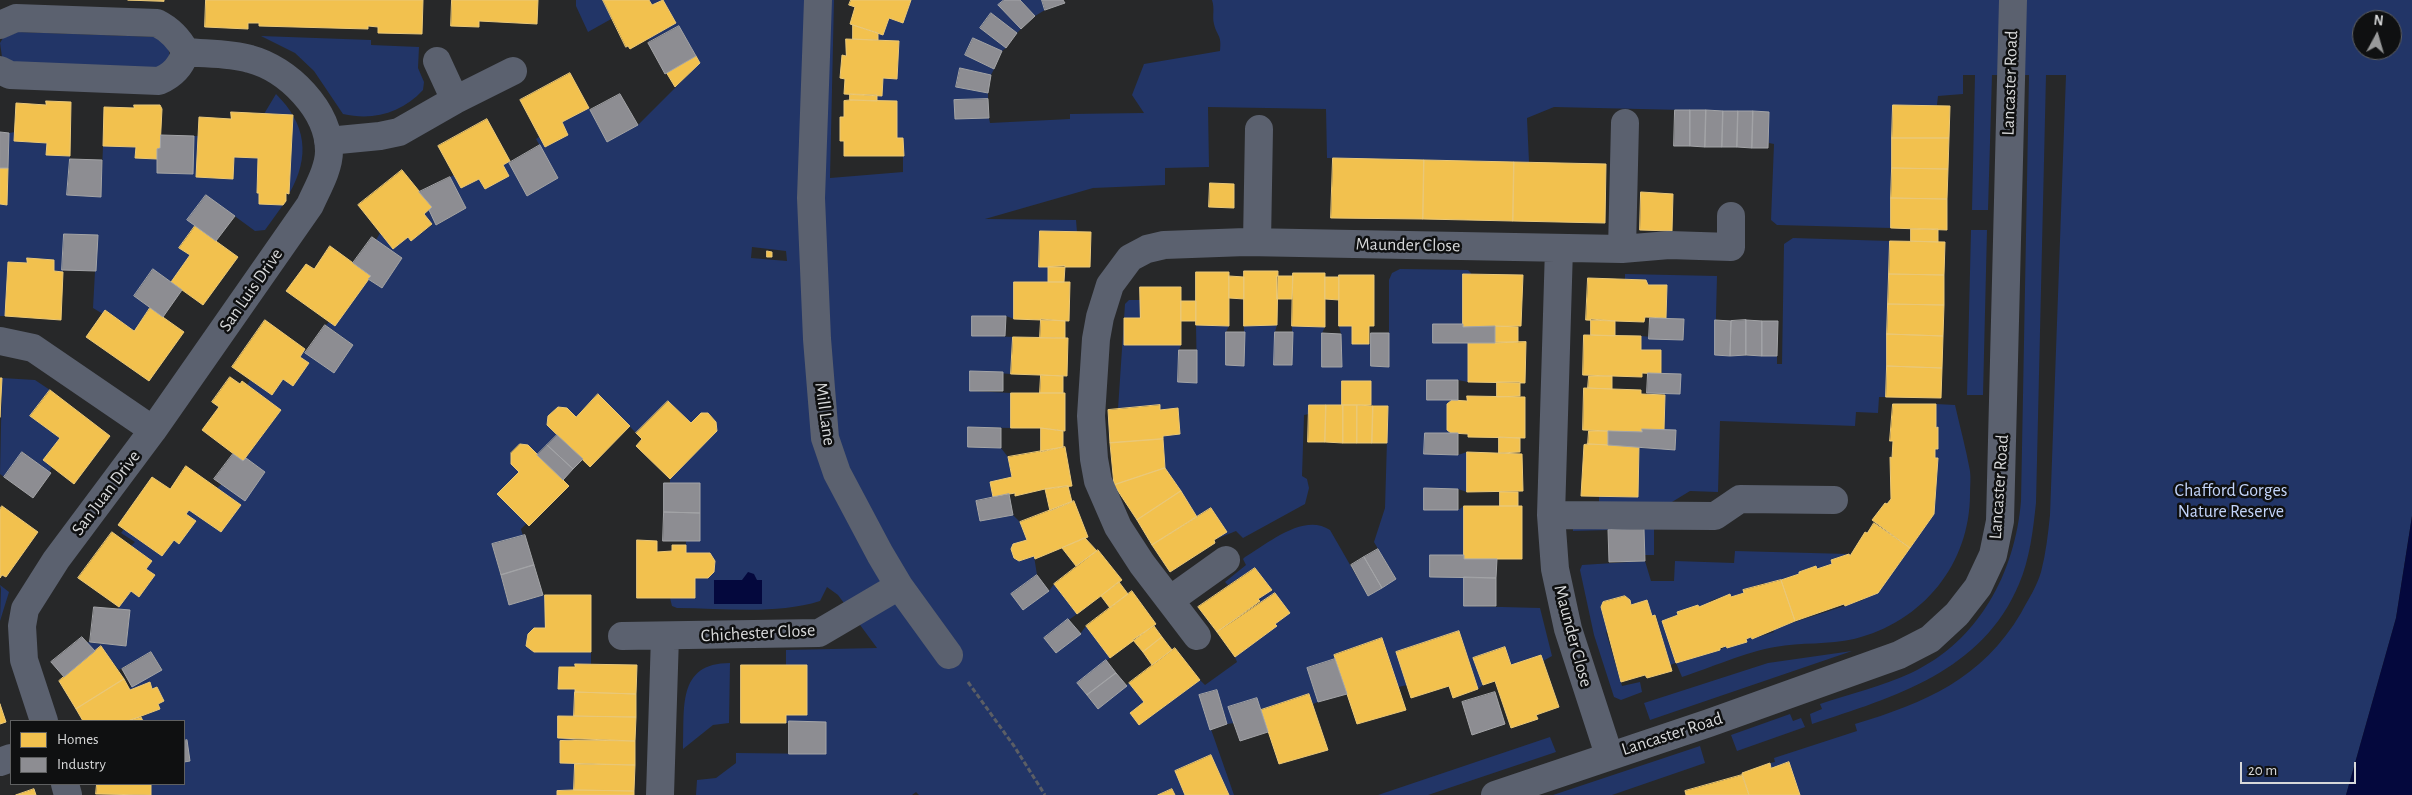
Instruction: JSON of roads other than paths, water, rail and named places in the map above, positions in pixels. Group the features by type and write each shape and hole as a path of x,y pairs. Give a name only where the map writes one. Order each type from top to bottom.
{"street":[{"name":"Mill Lane","path":"818,0 811,198 817,339 825,438 836,473 899,586 949,655"},
{"name":"Lancaster Road","path":"1494,795 1709,723 1899,655 1930,639 1957,614 1978,587 1994,555 2000,521 2013,0"},
{"path":"0,25 16,18 157,24 167,28 176,36 186,52 181,64 175,71 159,81 10,76 0,70"},
{"name":"San Luis Drive","path":"153,430 310,205 322,180 329,154 328,141 318,114 302,90 285,76 250,58 186,52"},
{"path":"437,61 455,100"},
{"path":"328,141 380,136 399,132 455,100 513,71"},
{"path":"1622,249 1625,123"},
{"path":"1258,242 1259,129"},
{"name":"Maunder Close","path":"1197,636 1142,564 1118,527 1098,480 1091,438 1093,358 1100,316 1110,285 1122,266 1130,258 1164,245 1258,242 1622,249 1669,245 1731,247 1731,216"},
{"name":"Maunder Close","path":"1559,248 1551,514 1555,569 1568,629 1609,756"},
{"path":"0,341 33,348 153,430"},
{"name":"San Juan Drive","path":"44,720 24,660 22,626 25,608 56,560 153,430"},
{"path":"1551,514 1715,516 1740,499 1834,500"},
{"path":"1170,600 1226,560"},
{"name":"Chichester Close","path":"622,636 818,633 899,586"},
{"path":"660,795 665,636"}],"park label":[{"name":"Chafford Gorges Nature Reserve","path":"2231,501"}]}
